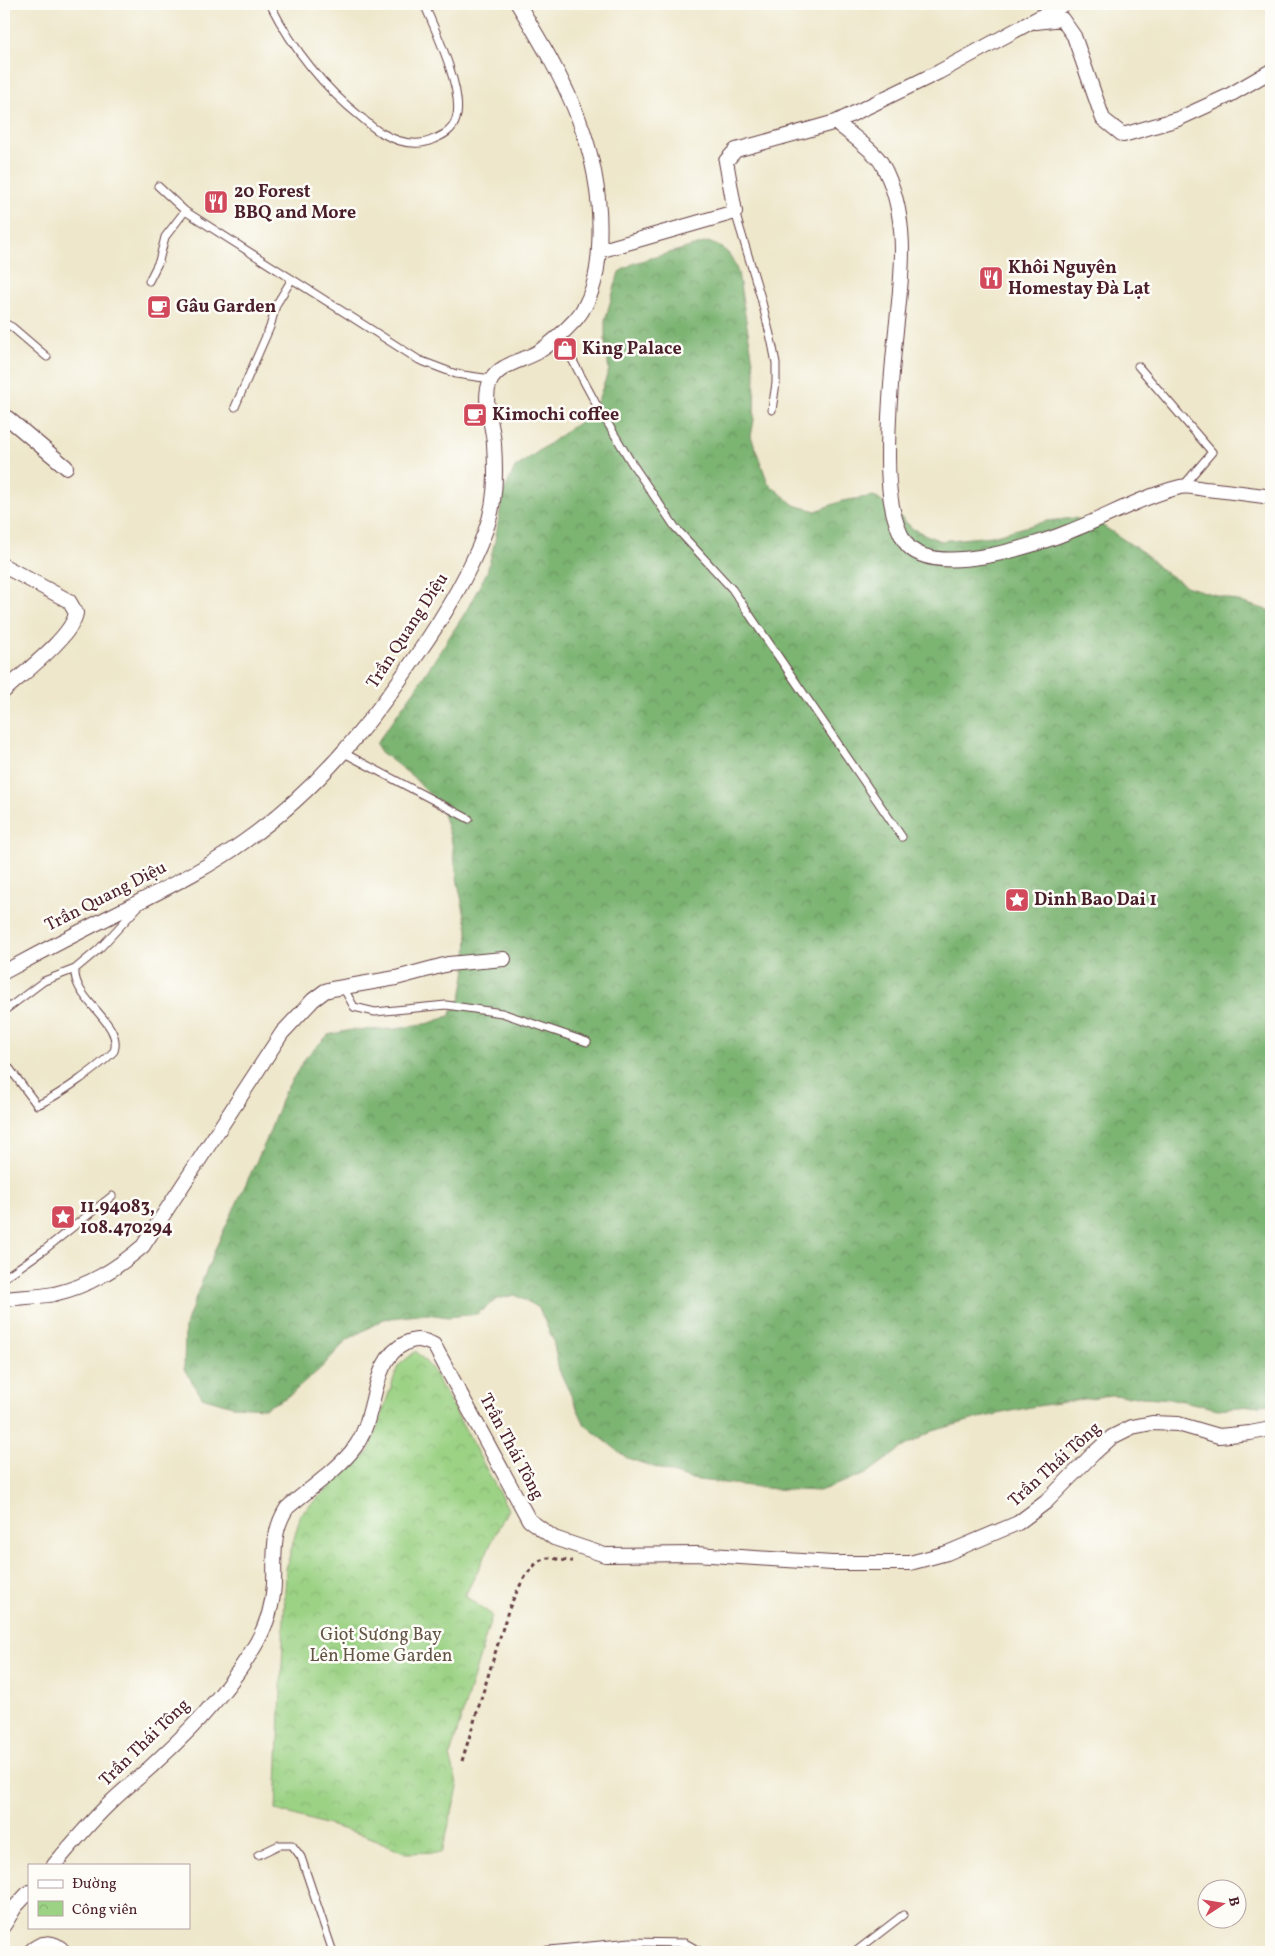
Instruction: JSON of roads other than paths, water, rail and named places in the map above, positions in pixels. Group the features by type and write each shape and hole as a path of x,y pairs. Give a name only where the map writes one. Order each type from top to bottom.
{"street":[{"path":"491,379 503,368 536,354 560,337 585,309 596,279 599,251 601,212 595,173 582,125 548,54 518,4"},
{"path":"599,251 735,212 726,161 736,150 836,122 939,72 1064,4"},
{"path":"1029,23 1062,20 1074,36 1103,119 1123,134 1178,119 1228,96 1271,71"},
{"path":"836,122 881,162 893,193 903,235 903,271 888,417 888,484 898,527 905,542 911,549 925,556 952,560 991,556 1067,533 1113,512 1182,486 1271,496"},
{"name":"Trần Quang Diệu","path":"4,972 176,883 244,842 295,802 344,753 401,680 450,607 487,528 496,486 494,441 486,396 491,379"},
{"path":"4,415 66,467"},
{"path":"4,566 69,601 76,613 73,622 55,646 4,691"},
{"path":"4,1298 54,1294 92,1281 124,1262 143,1246 282,1032 313,1000 325,991 396,978 448,964 504,958"},
{"name":"Trần Thái Tông","path":"55,1864 109,1804 183,1737 231,1681 265,1626 271,1607 274,1586 275,1532 280,1518 287,1508 346,1458 356,1446 364,1431 386,1358 396,1348 409,1342 422,1339 434,1345 529,1520 554,1538 605,1555 696,1554 832,1563 910,1563 947,1553 1018,1523 1046,1502 1112,1437 1132,1427 1152,1423 1178,1424 1219,1436 1271,1429"},
{"path":"4,1925 15,1907 28,1893"},
{"path":"30,1952 43,1943 52,1943 64,1952"}],"lane":[{"path":"270,4 315,72 351,110 379,132 401,142 413,144 432,140 448,132 456,119 458,103 451,71 424,4"},
{"path":"158,186 185,211 419,360 456,374 491,379"},
{"path":"148,281 160,261 165,237 185,211"},
{"path":"735,212 762,298 776,363 776,383 772,410"},
{"path":"235,407 270,327 276,305 292,279"},
{"path":"4,323 12,327 47,357"},
{"path":"560,337 595,402 675,527 732,589 902,837"},
{"path":"1138,366 1212,452 1182,486"},
{"path":"344,753 470,819"},
{"path":"4,1011 44,981 75,969 99,949 147,897"},
{"path":"4,1061 37,1105 47,1101 69,1086 114,1051 116,1045 107,1024 78,989 74,978 75,969"},
{"path":"343,988 354,1007 375,1012 446,1005 502,1013 587,1042"},
{"path":"4,1278 44,1250 112,1196"},
{"path":"258,1855 279,1845 292,1845 296,1848 333,1952"},
{"path":"855,1952 903,1915"},
{"path":"529,1952 631,1942 685,1943 701,1952"}],"place":[{"name":"20 Forest BBQ and More","path":"216,202"},
{"name":"Khôi Nguyên Homestay Đà Lạt","path":"991,278"},
{"name":"Gâu Garden","path":"159,307"},
{"name":"King Palace","path":"565,349"},
{"name":"Kimochi coffee","path":"475,415"},
{"name":"Dinh Bao Dai 1","path":"1017,900"},
{"name":"11.94083, 108.470294","path":"63,1217"}],"park label":[{"name":"Giọt Sương Bay Lên Home Garden","path":"381,1645"}]}
